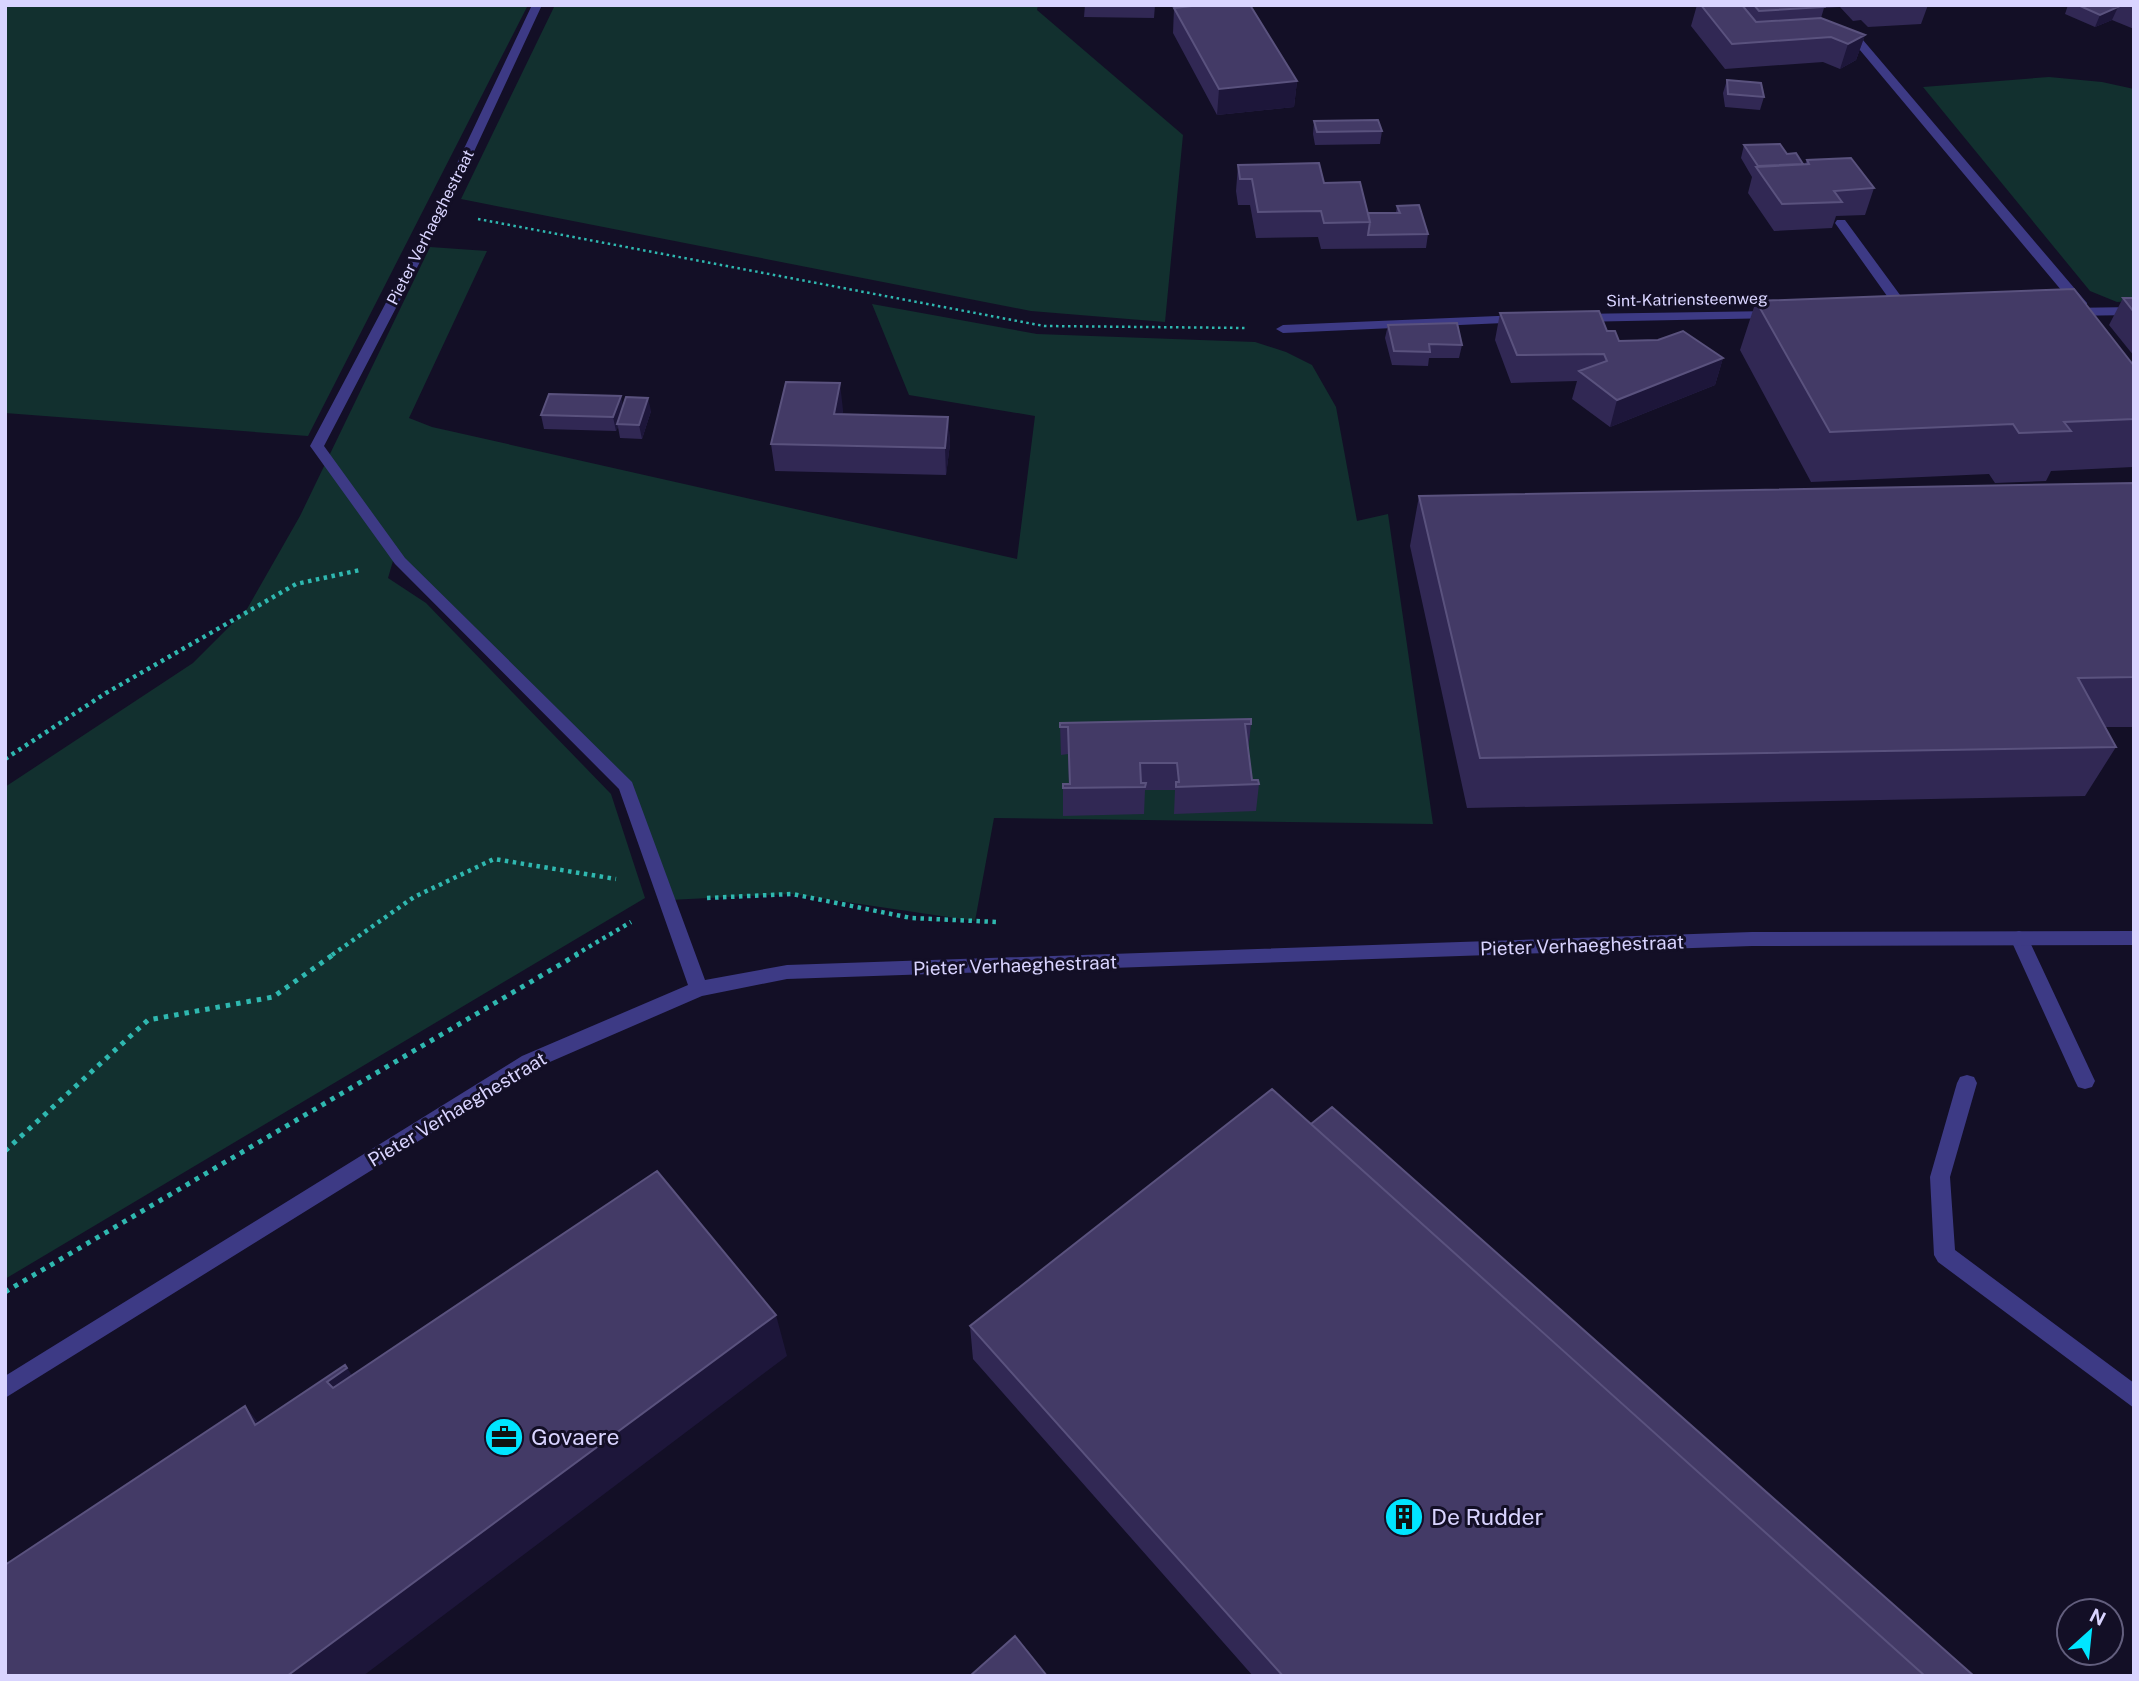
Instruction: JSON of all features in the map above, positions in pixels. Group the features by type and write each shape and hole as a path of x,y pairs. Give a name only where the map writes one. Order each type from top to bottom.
{"street":[{"name":"Pieter Verhaeghestraat","path":"400,561 317,446 440,212 537,5"},
{"path":"1853,35 2086,311"},
{"path":"1841,223 1907,314"},
{"path":"2059,312 2134,311"},
{"name":"Sint-Katriensteenweg","path":"1560,318 1782,315"},
{"path":"1283,329 1532,319"},
{"path":"400,561 626,786 662,877 699,989"},
{"path":"2019,938 2085,1081"},
{"name":"Pieter Verhaeghestraat","path":"5,1388 529,1062 699,989 787,972 1752,939 2134,938"},
{"path":"1967,1083 1940,1177 1945,1255 2134,1397"}],"path":[{"path":"440,212 1044,326 1283,329"},
{"path":"5,760 106,693 296,584 400,561"},
{"path":"5,1151 148,1020 273,997 414,897 494,859 641,883 662,877"}],"green space":[{"path":"5,5 528,5 308,436 5,413"},
{"path":"555,5 1038,5 1037,10 1183,135 1165,322 1031,311 461,199"},
{"path":"2049,77 2102,82 2134,89 2134,301 2117,302 2090,291 1923,87"},
{"path":"430,247 487,251 409,418 432,427 1017,559 1035,416 909,395 872,304 1037,334 1255,342 1286,352 1312,365 1336,407 1357,521 1388,514 1433,824 994,818 975,921 792,894 669,900 626,786 395,554 388,578 426,603 611,794 645,898 5,1279 5,787 193,663 247,609 300,516"}],"building":[{"path":"1250,5 1297,81 1219,89 1174,8"},
{"path":"1701,5 1742,5 1756,22 1821,18 1865,35 1848,44 1831,37 1732,44"},
{"path":"1754,5 1822,5 1824,7 1759,11"},
{"path":"2078,5 2112,5 2118,7 2100,15"},
{"path":"1727,80 1761,83 1764,97 1728,94"},
{"path":"1378,120 1382,131 1317,132 1314,121"},
{"path":"1780,144 1787,154 1796,153 1803,164 1758,166 1744,145"},
{"path":"1851,158 1874,188 1834,191 1842,202 1782,204 1756,167 1809,164 1807,160"},
{"path":"1319,163 1324,183 1360,182 1370,222 1324,223 1321,211 1258,212 1252,179 1240,179 1238,165"},
{"path":"1419,205 1428,234 1368,235 1368,213 1400,213 1397,206"},
{"path":"2074,289 2134,366 2134,419 2064,422 2071,431 2019,433 2013,424 1830,432 1756,301"},
{"path":"2123,298 2134,298 2134,312"},
{"path":"1599,311 1607,331 1615,331 1619,341 1658,340 1683,331 1723,358 1617,400 1579,371 1607,361 1604,354 1517,355 1500,313"},
{"path":"1457,323 1462,345 1429,344 1430,352 1394,351 1388,325"},
{"path":"786,382 840,383 834,414 948,417 945,448 771,444"},
{"path":"549,394 621,396 613,417 541,415"},
{"path":"626,397 648,398 639,425 617,424"},
{"path":"2134,483 2134,677 2078,678 2116,747 1480,758 1419,496"},
{"path":"1251,719 1251,724 1245,724 1252,780 1258,780 1259,784 1176,787 1176,782 1179,782 1177,763 1140,763 1141,783 1146,783 1145,787 1063,788 1063,784 1070,784 1068,727 1060,727 1060,723"},
{"name":"De Rudder","path":"1272,1089 1925,1676 1283,1676 970,1326"},
{"path":"1332,1107 1974,1676 1925,1676 1311,1124"},
{"name":"Govaere","path":"657,1171 776,1315 287,1676 5,1676 5,1565 245,1406 255,1425 345,1365 347,1368 327,1382 333,1388"},
{"path":"1015,1636 1047,1676 970,1676"}],"place":[{"name":"Govaere","path":"504,1437"},
{"name":"De Rudder","path":"1404,1517"}]}
